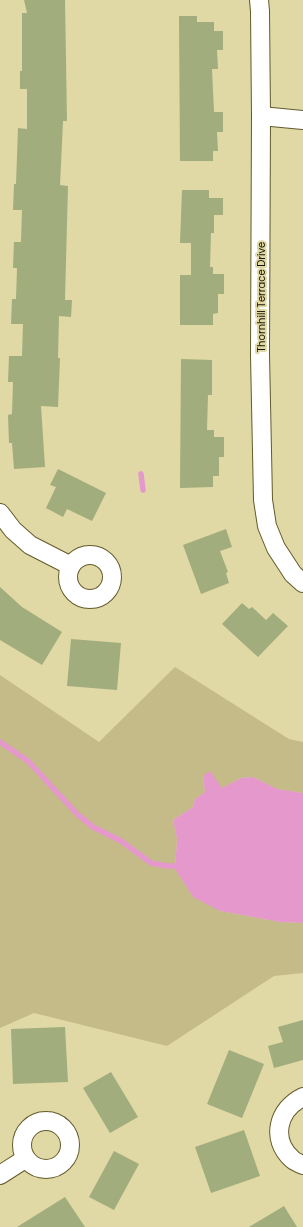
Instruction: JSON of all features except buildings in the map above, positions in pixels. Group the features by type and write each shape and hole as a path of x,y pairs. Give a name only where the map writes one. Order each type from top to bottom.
{"street":[{"name":"Thornhill Terrace Drive","path":"259,0 261,116 260,355 263,500 267,526 276,548 293,574 303,583"},
{"path":"261,116 303,120"},
{"path":"0,513 13,530 30,545 71,566"},
{"path":"303,1097 294,1102 287,1109 282,1117 279,1129 280,1140 285,1151 293,1160 303,1165"},
{"path":"0,1175 25,1159"}],"shaded area":[{"path":"175,667 289,739 303,742 303,793 276,789 253,777 241,778 222,788 203,776 205,792 195,799 193,807 173,820 177,839 175,869 220,911 280,922 303,923 303,973 274,976 167,1046 34,1013 0,1028 0,675 99,742"},
{"path":"210,771 222,788 241,778 253,777 277,789 303,793 303,923 280,922 220,911 193,897 175,869 177,839 173,820 193,807 195,799 205,792 203,776"}],"waterway":[{"path":"141,474 143,490"},
{"path":"0,742 28,761 77,814 93,827 121,841 151,863 175,866"}]}
